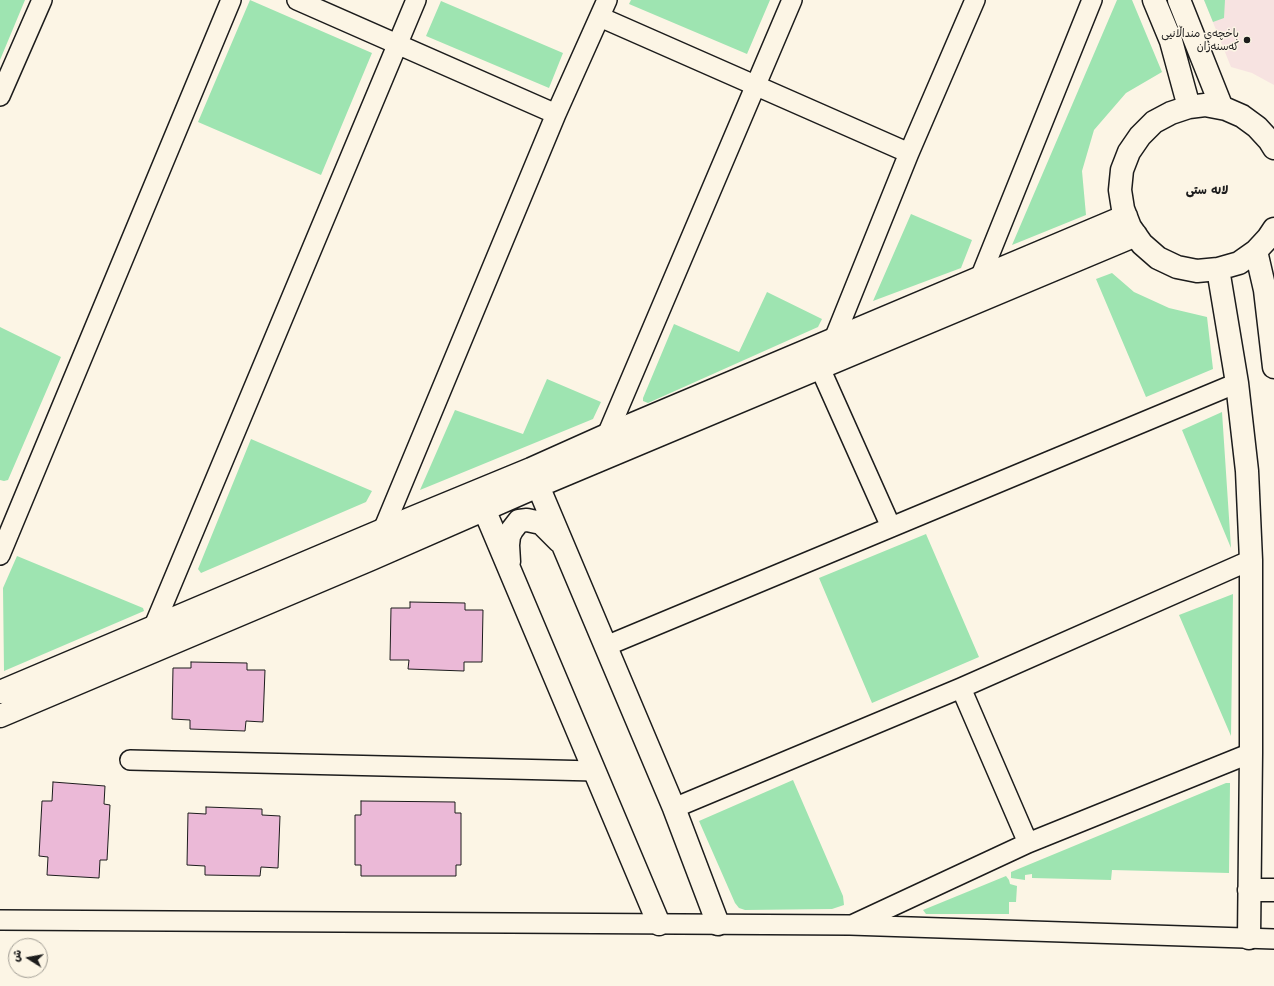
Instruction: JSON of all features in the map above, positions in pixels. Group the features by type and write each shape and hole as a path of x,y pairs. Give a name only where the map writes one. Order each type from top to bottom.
{"street":[{"path":"0,96 42,0"},
{"path":"0,555 231,0"},
{"path":"297,0 556,114"},
{"path":"154,626 416,0"},
{"path":"611,445 756,85 792,0"},
{"path":"834,339 909,152 975,0"},
{"path":"980,278 1092,0"},
{"path":"1154,0 1171,41 1189,107"},
{"path":"1179,0 1222,108"},
{"path":"383,530 556,114 604,9 756,85 909,152"},
{"path":"1270,138 1242,116 1222,108 1205,105 1189,107 1171,112 1154,122 1140,136 1129,152 1122,170 1120,190 1130,227 1142,244 1158,258 1177,267 1198,271 1218,269 1239,263 1256,251 1274,229"},
{"path":"0,716 371,559 480,501 611,445 834,339 1126,216"},
{"path":"611,445 820,368 1136,235"},
{"path":"1256,251 1265,290 1274,367"},
{"path":"1218,269 1237,383 1247,470 1251,560 1249,938"},
{"path":"820,368 891,527"},
{"path":"606,646 1237,383"},
{"path":"535,478 674,808 718,924"},
{"path":"0,692 383,530 480,501"},
{"path":"480,501 511,571 659,924"},
{"path":"511,571 508,545 512,530 519,521 527,520 541,523 556,538 565,550"},
{"path":"674,808 961,688 1251,560"},
{"path":"961,688 1028,843"},
{"path":"850,926 1028,843 1251,753"},
{"path":"130,760 595,771"},
{"path":"1249,890 1274,890"},
{"path":"0,920 718,924 850,926 1274,939"}],"shaded area":[{"name":"باخچەی منداڵانیی کەسنەزان","path":"1204,0 1274,0 1274,85 1252,73 1231,67"}],"green space":[{"path":"0,0 25,0 0,60"},
{"path":"250,0 372,53 321,175 198,122"},
{"path":"631,0 770,0 747,54 629,4"},
{"path":"1117,0 1132,0 1162,72 1126,93 1094,130 1082,171 1086,215 1012,245"},
{"path":"1204,0 1225,0 1224,18 1213,22"},
{"path":"441,1 563,53 549,88 426,36"},
{"path":"911,214 972,240 961,268 873,301"},
{"path":"1112,273 1134,292 1169,308 1207,317 1213,369 1146,397 1096,279"},
{"path":"767,292 822,319 818,327 648,403 643,401 674,324 739,352"},
{"path":"0,327 61,357 8,480 4,481 0,480"},
{"path":"547,379 601,402 593,419 420,490 455,410 523,434"},
{"path":"1222,412 1231,548 1182,430"},
{"path":"251,439 372,491 366,502 201,573 198,569"},
{"path":"926,534 979,657 872,703 819,578"},
{"path":"17,556 143,608 144,611 4,671 3,588"},
{"path":"1233,594 1231,736 1179,615"},
{"path":"793,780 843,896 844,905 832,909 745,910 739,908 735,903 699,821"},
{"path":"1226,783 1230,783 1229,873 1112,870 1111,880 1032,878 1032,874 1025,875 1025,880 1011,878 1011,872"},
{"path":"1006,876 1010,884 1017,886 1016,902 1009,902 1009,914 926,914 923,910"}],"building":[{"path":"410,602 465,603 465,610 483,610 482,662 464,662 464,671 408,669 409,660 390,660 391,608 410,608"},
{"path":"191,662 247,663 247,670 265,670 263,722 246,721 245,731 190,729 190,720 172,719 173,668 191,668"},
{"path":"53,782 105,786 104,804 110,805 107,860 100,860 99,878 47,875 48,857 39,856 42,801 52,801"},
{"path":"361,801 455,802 455,813 461,813 461,865 456,865 456,876 361,876 361,865 355,865 355,815 361,815"},
{"path":"206,807 262,809 262,815 280,816 278,868 261,867 260,876 205,875 205,866 187,865 188,813 206,814"}],"place":[{"name":"باخچەی منداڵانیی کەسنەزان","path":"1247,40"}],"district":[{"name":"لانه‌ ستی","path":"1207,191"}]}
